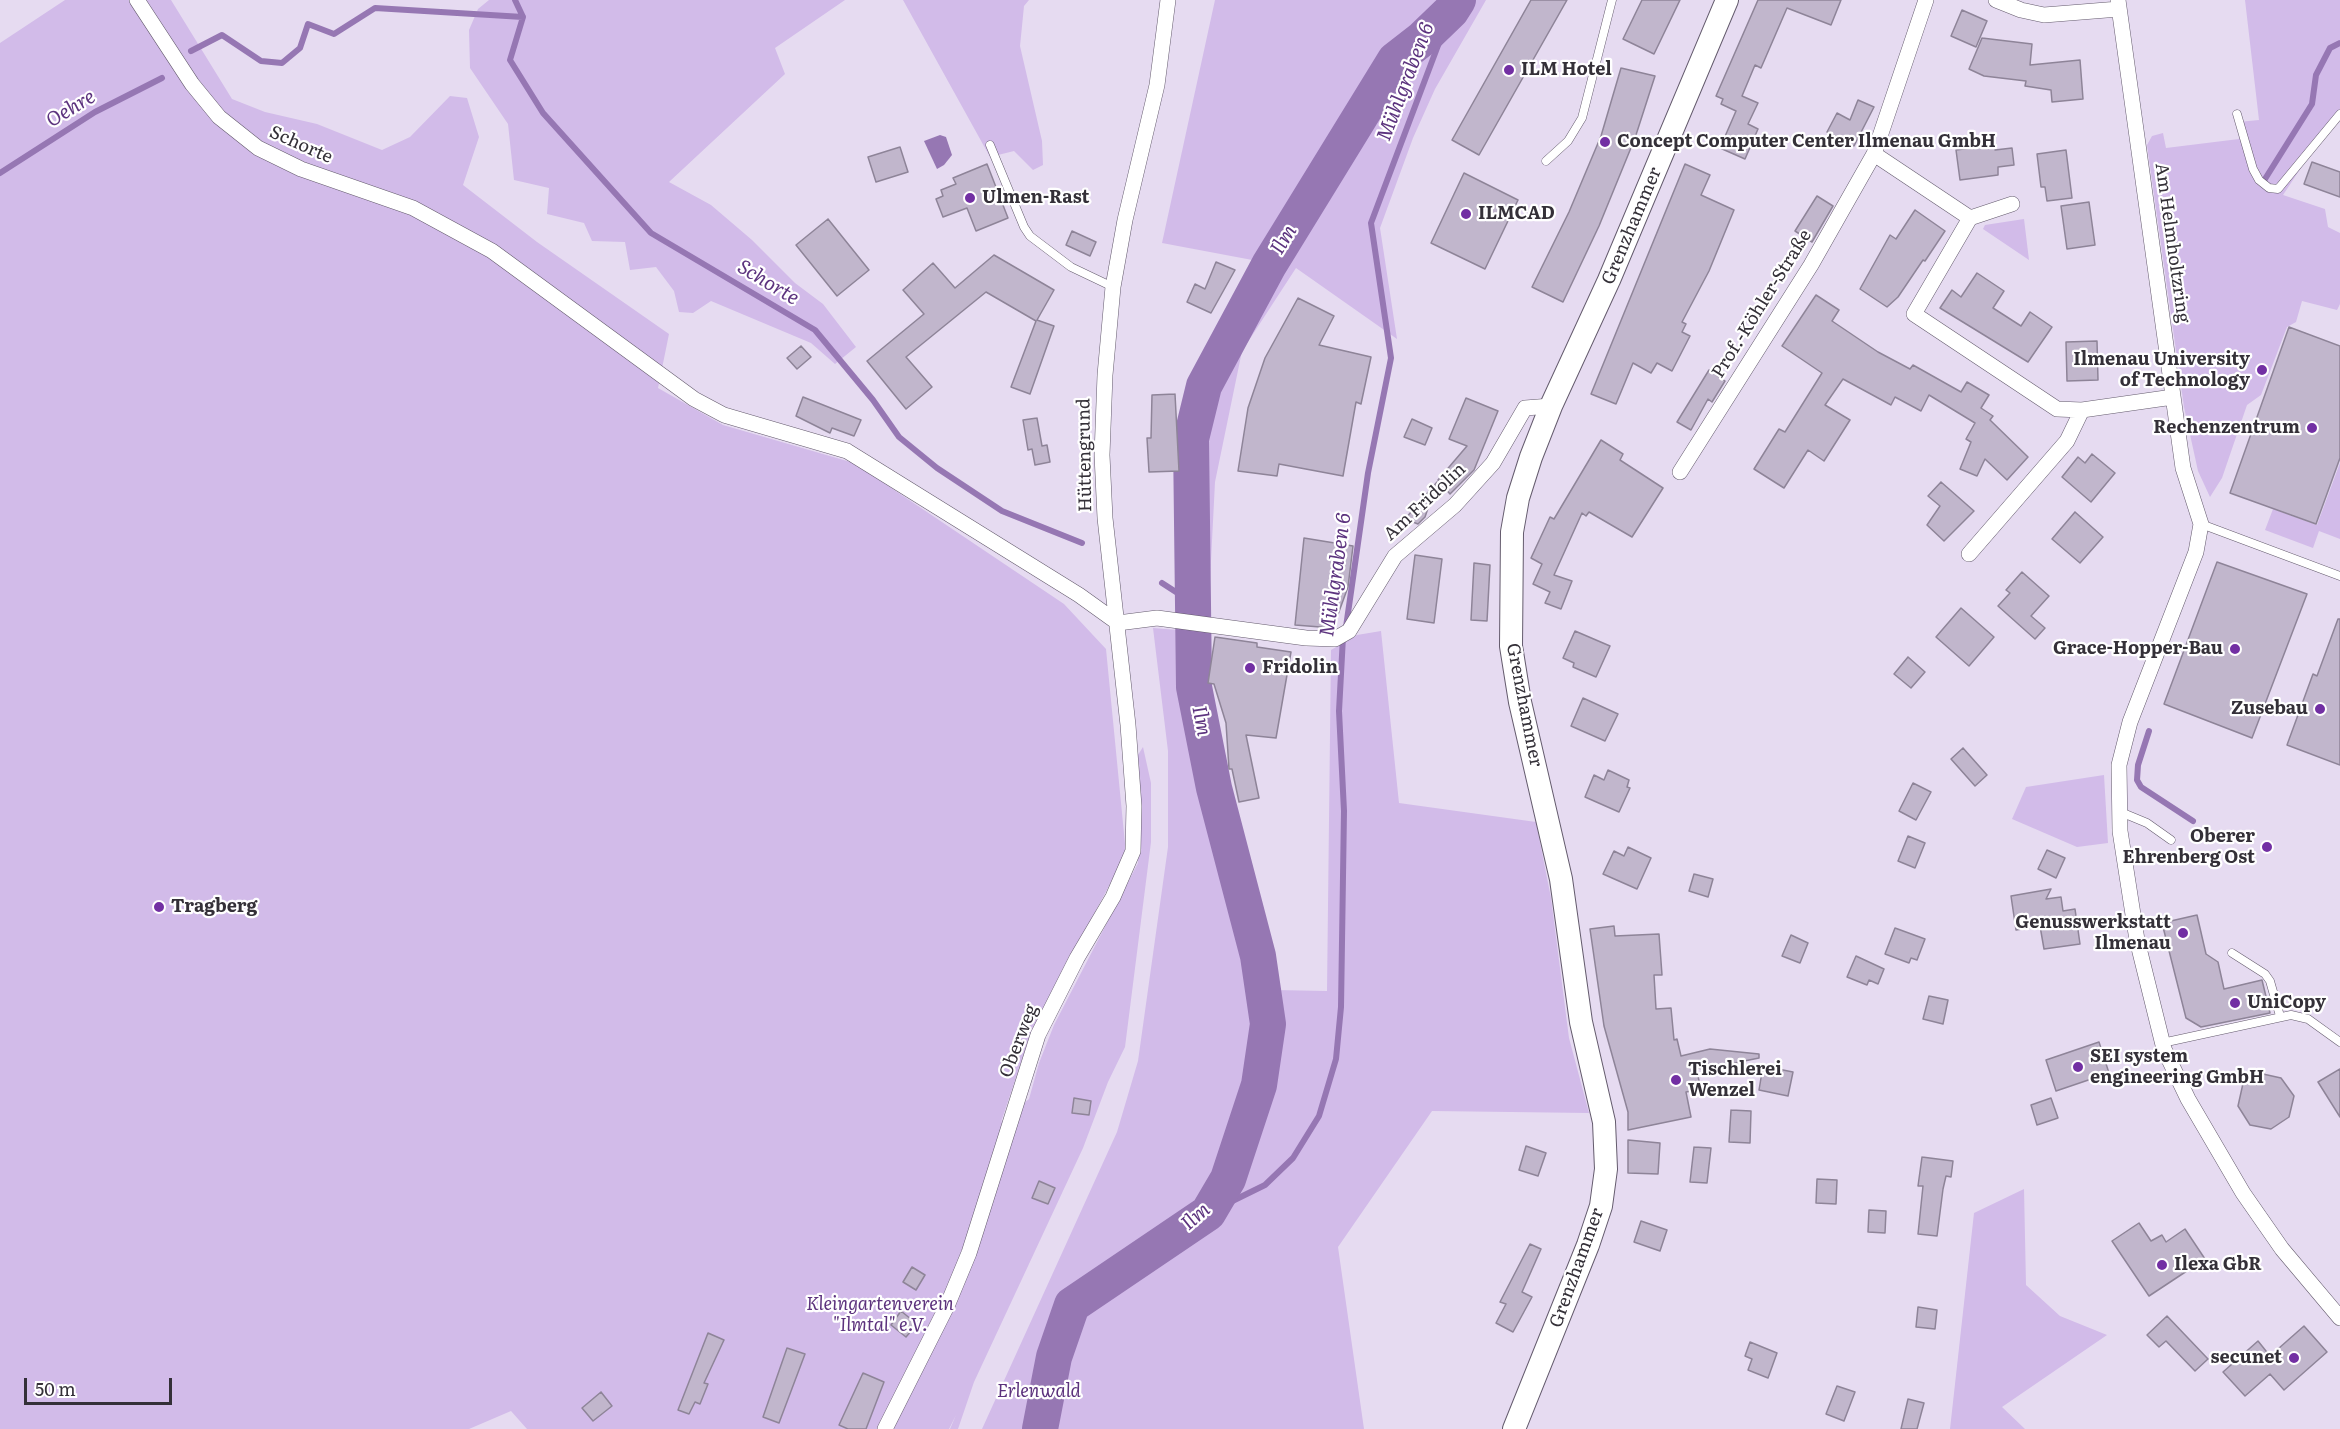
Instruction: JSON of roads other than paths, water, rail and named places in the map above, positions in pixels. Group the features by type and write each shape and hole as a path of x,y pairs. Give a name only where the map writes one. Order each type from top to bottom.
{"main road":[{"name":"Grenzhammer","path":"1514,1429 1588,1245 1601,1206 1606,1169 1604,1122 1581,1022 1561,879 1520,702 1511,646 1512,532 1524,477 1551,406 1610,280 1727,0"}],"street":[{"name":"Schorte","path":"137,0 192,84 219,117 258,148 301,169 413,208 492,251 694,399 724,415 817,440 856,456 1078,595 1118,623"},
{"name":"Hüttengrund","path":"1118,623 1105,518 1102,455 1105,375 1113,287 1125,220 1157,85 1168,0"},
{"name":"Prof.-Köhler-Straße","path":"1680,472 1811,265 1874,154 1926,0"},
{"path":"1996,0 2021,10 2044,15 2119,4"},
{"name":"Am Helmholtzring","path":"2119,4 2183,468 2201,524"},
{"path":"1874,154 1970,218"},
{"path":"2012,204 1970,218 1914,314 2057,409 2082,410 2173,397"},
{"name":"Am Fridolin","path":"1118,623 1157,618 1306,638 1335,639 1349,631 1395,556 1432,527 1474,485 1492,463 1525,408 1551,406"},
{"path":"1969,554 2067,441 2082,410"},
{"path":"2201,524 2196,552 2130,723 2121,754 2118,811 2137,940 2162,1043 2188,1099 2243,1193 2282,1250 2340,1318"},
{"name":"Oberweg","path":"885,1429 947,1306 969,1253 1038,1035 1077,958 1113,897 1133,851 1134,806 1118,623"}],"lane":[{"path":"1546,161 1568,141 1582,118 1612,0"},
{"path":"2237,114 2253,169 2259,180 2269,188 2278,189 2340,114"},
{"path":"990,145 1024,227 1030,236 1071,267 1113,287"},
{"path":"2201,524 2340,576"},
{"path":"2118,811 2147,823 2170,840"},
{"path":"2232,953 2265,974 2280,1016"},
{"path":"2162,1043 2280,1016 2301,1016 2308,1019 2340,1042"}],"waterway":[{"name":"Schorte","path":"515,0 523,17 510,60 543,113 651,233 815,330 873,400 899,437 937,468 1002,511 1082,543"},
{"name":"Ilm","path":"1040,1429 1054,1357 1072,1305 1208,1213 1228,1179 1259,1085 1268,1024 1258,956 1214,788 1194,687 1191,439 1204,386 1269,265 1395,60 1422,39 1451,11 1458,0"},
{"name":"Oehre","path":"191,51 222,35 261,61 282,63 300,48 308,24 334,34 375,8 523,17"},
{"name":"Mühlgraben 6","path":"1346,627 1368,473 1391,358 1371,223 1451,11"},
{"path":"2265,179 2312,104 2316,75 2330,48 2340,43"},
{"name":"Oehre","path":"0,173 95,112 162,78"},
{"name":"Schorte","path":"1162,583 1193,603"},
{"name":"Mühlgraben 6","path":"1208,1213 1265,1185 1293,1158 1319,1116 1336,1059 1341,1007 1344,811 1339,711 1343,637"},
{"path":"2149,731 2138,765 2137,780 2141,787 2193,821"}],"place":[{"name":"ILM Hotel","path":"1509,70"},
{"name":"Concept Computer Center Ilmenau GmbH","path":"1605,142"},
{"name":"Ulmen-Rast","path":"970,198"},
{"name":"ILMCAD","path":"1466,214"},
{"name":"Ilmenau University of Technology","path":"2262,370"},
{"name":"Rechenzentrum","path":"2312,428"},
{"name":"Grace-Hopper-Bau","path":"2235,649"},
{"name":"Fridolin","path":"1250,668"},
{"name":"Zusebau","path":"2320,709"},
{"name":"Oberer Ehrenberg Ost","path":"2267,847"},
{"name":"Tragberg","path":"159,907"},
{"name":"Genusswerkstatt Ilmenau","path":"2183,933"},
{"name":"UniCopy","path":"2235,1003"},
{"name":"SEI system engineering GmbH","path":"2078,1067"},
{"name":"Tischlerei Wenzel","path":"1676,1080"},
{"name":"Ilexa GbR","path":"2162,1265"},
{"name":"secunet","path":"2294,1358"}],"park label":[{"name":"Kleingartenverein \"Ilmtal\" e.V.","path":"880,1315"},
{"name":"Erlenwald","path":"1039,1392"}]}
